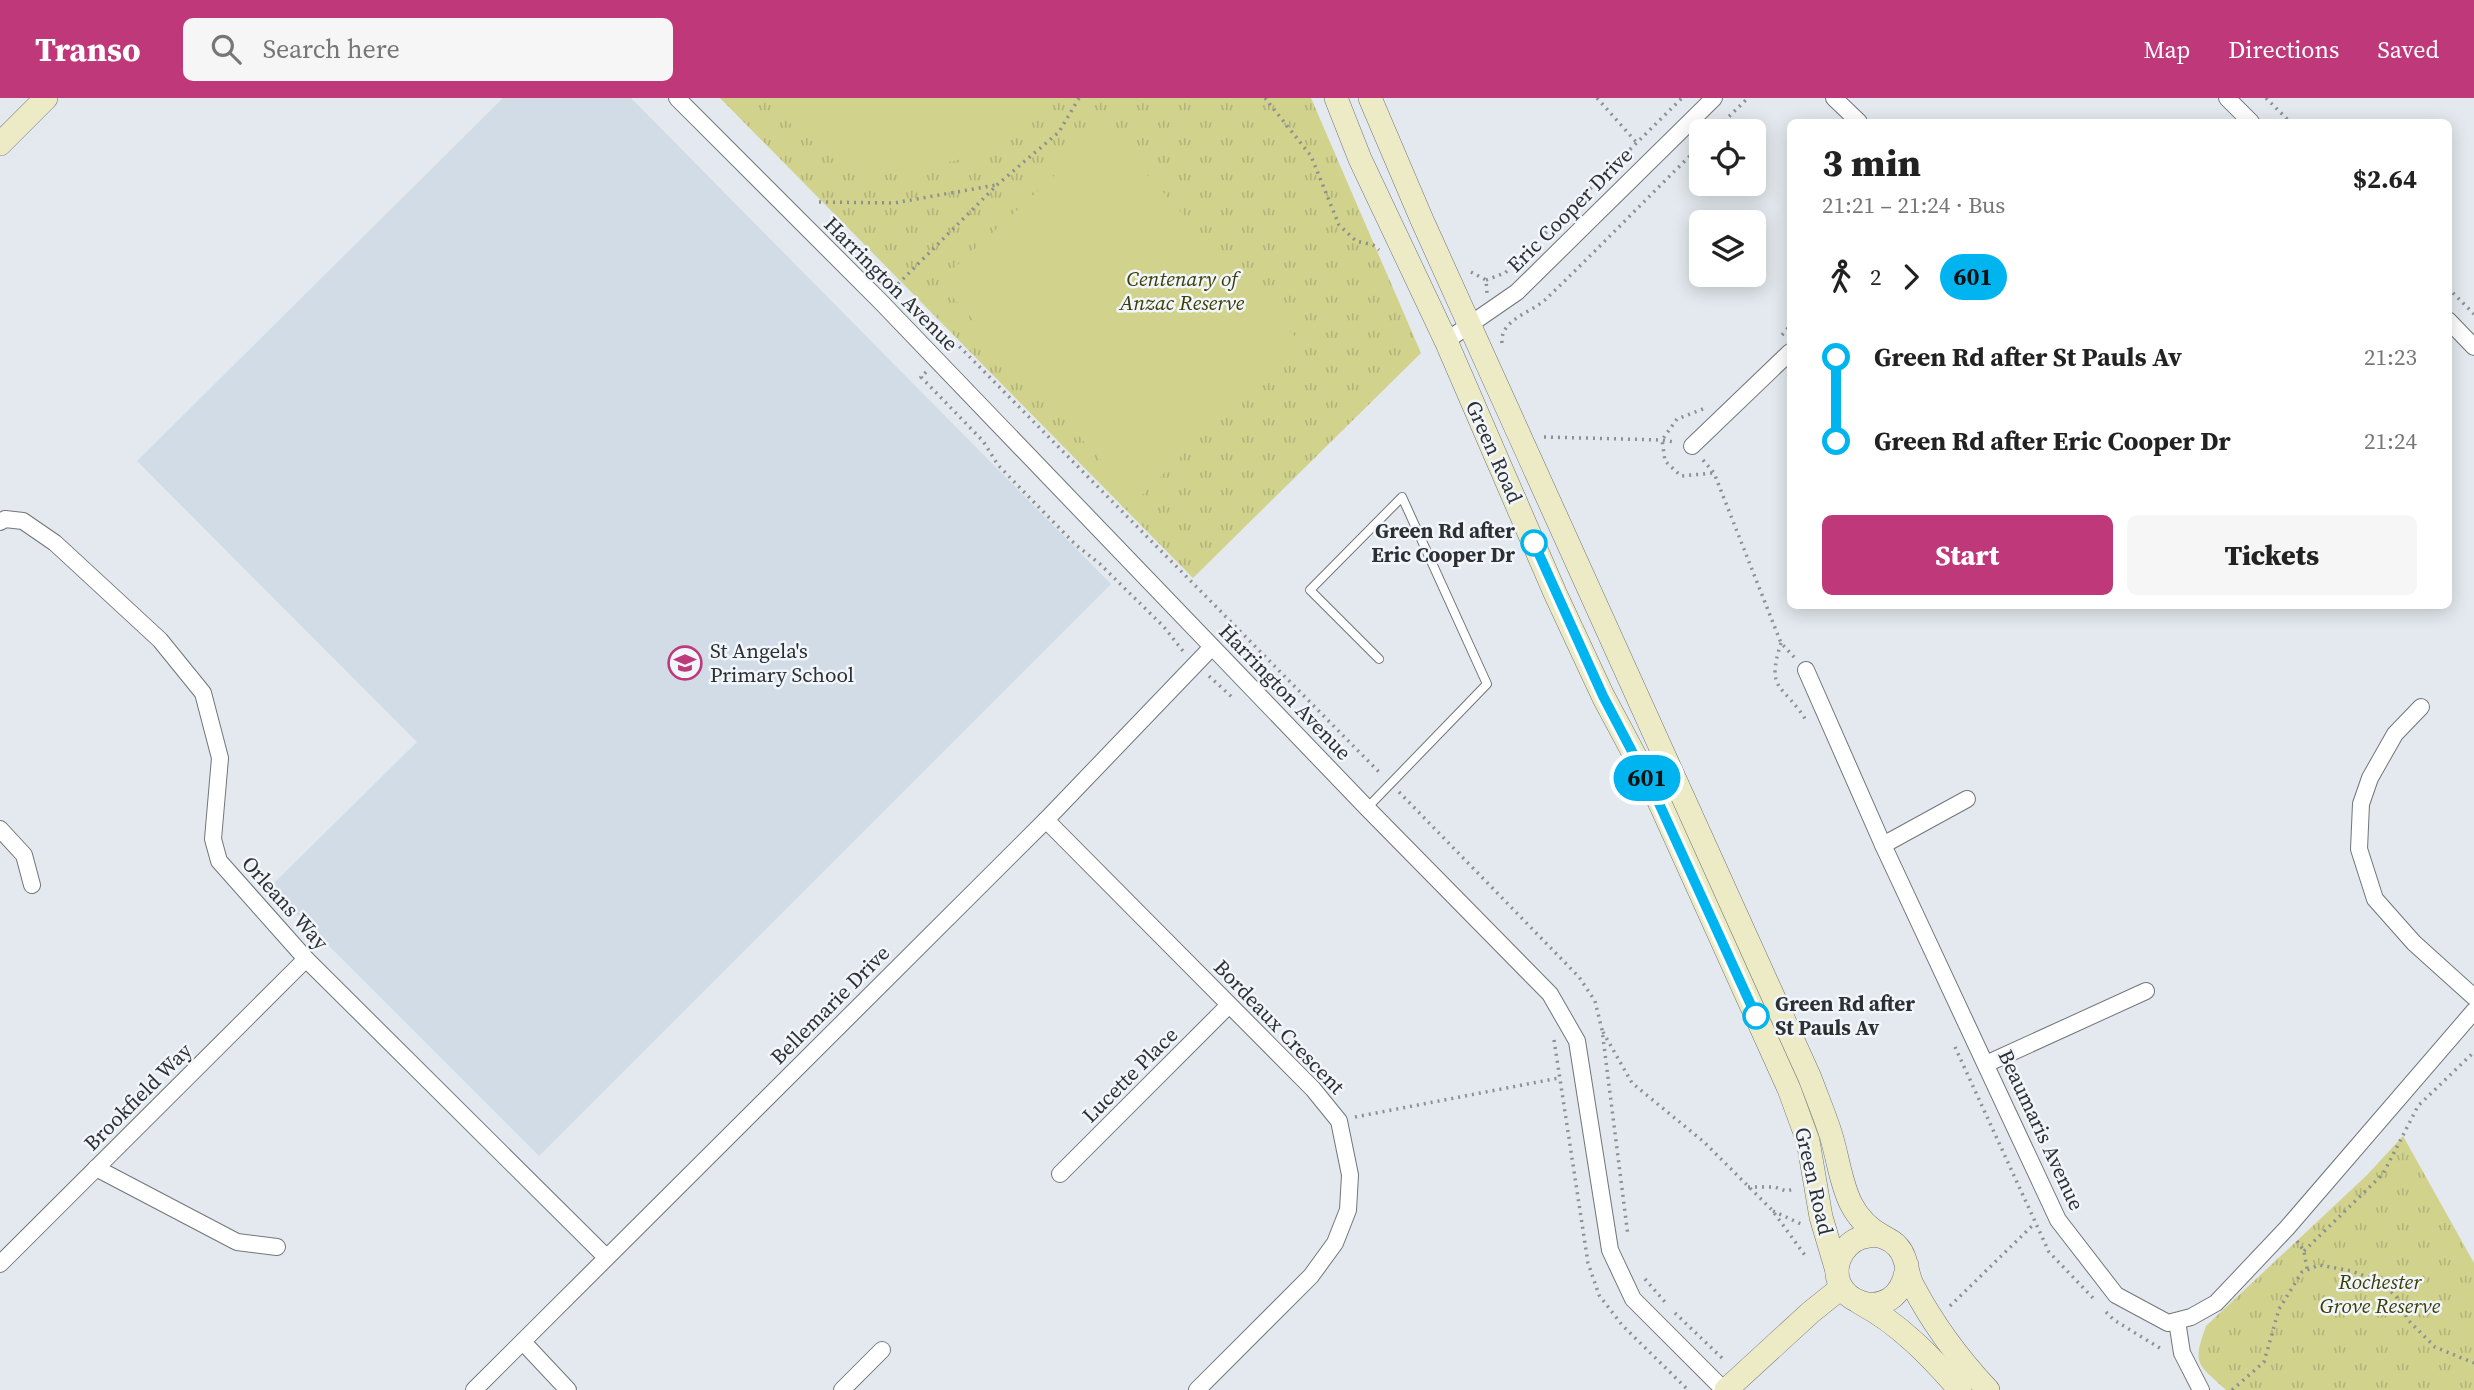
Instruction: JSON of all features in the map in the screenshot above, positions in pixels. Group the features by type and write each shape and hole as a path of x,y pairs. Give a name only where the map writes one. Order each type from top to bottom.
{"main road":[{"path":"0,144 46,98"},
{"name":"Green Road","path":"1336,98 1360,159 1446,341 1555,593 1603,696 1657,799 1789,1088 1808,1141 1821,1217 1839,1280"},
{"name":"Green Road","path":"1370,98 1470,326 1810,1078 1850,1205 1869,1229 1884,1237"},
{"path":"1960,1390 1919,1345 1876,1311 1851,1298 1839,1280 1839,1258 1855,1240 1870,1235 1884,1237 1896,1245 1904,1255 1911,1283 1938,1328 1988,1390"},
{"path":"1860,1303 1881,1303 1898,1293 1905,1281 1906,1265"},
{"path":"1725,1390 1811,1312 1839,1280"}],"street":[{"name":"Harrington Avenue","path":"677,98 881,302 1367,808 1550,994 1577,1041 1610,1250 1633,1299 1725,1390"},
{"name":"Eric Cooper Drive","path":"1446,341 1517,292 1714,98"},
{"path":"1834,98 1856,119"},
{"path":"2227,98 2248,119"},
{"path":"2452,324 2474,347"},
{"path":"1692,446 1787,355"},
{"name":"Orleans Way","path":"0,522 5,519 23,521 55,543 160,640 203,693 220,758 213,838 219,861 306,959 606,1257"},
{"name":"Bellemarie Drive","path":"474,1390 1046,820 1212,647"},
{"name":"Beaumaris Avenue","path":"1806,670 1883,845 2058,1220 2116,1295 2168,1323 2177,1321"},
{"path":"2421,706 2395,734 2370,778 2361,804 2359,849 2375,898 2414,943 2474,997"},
{"path":"1883,845 1967,799"},
{"name":"Bordeaux Crescent","path":"1046,820 1313,1089 1339,1121 1350,1175 1348,1210 1335,1243 1311,1276 1197,1390"},
{"path":"0,829 24,855 32,885"},
{"name":"Brookfield Way","path":"0,1264 306,959"},
{"path":"1986,1063 2147,991"},
{"name":"Lucette Place","path":"1060,1174 1229,1005"},
{"path":"2201,1390 2181,1350 2177,1321 2191,1317 2216,1303 2287,1228 2474,1011"},
{"path":"96,1168 237,1242 276,1247"},
{"path":"523,1342 568,1390"},
{"path":"842,1390 882,1350"}],"lane":[{"path":"1367,808 1487,684 1402,497 1310,590 1380,659"}],"path":[{"path":"898,284 998,184 1059,132 1079,98"},
{"path":"1265,98 1311,156 1339,225 1356,241 1373,245 1384,254"},
{"path":"1597,98 1637,143"},
{"path":"1468,268 1475,276 1486,280 1505,273 1682,98"},
{"path":"1726,119 1748,98"},
{"path":"2266,98 2287,119"},
{"path":"1506,326 1542,303 1689,157"},
{"path":"819,202 894,203 998,184"},
{"path":"1486,280 1486,291 1496,307"},
{"path":"2452,292 2474,314"},
{"path":"921,377 983,441 998,465 1017,485 1076,545 1100,564 1164,627 1181,648"},
{"path":"1544,437 1662,440 1692,446 1714,473 1781,643 1806,670"},
{"path":"1781,643 1773,667 1776,683 1799,709 1813,732"},
{"path":"1213,680 1238,702"},
{"path":"1602,1030 1632,1083 1704,1142 1772,1210 1807,1258"},
{"path":"1553,1034 1588,1263 1599,1295 1622,1325 1688,1390"},
{"path":"1955,1046 2049,1252 2095,1301"},
{"path":"2399,1127 2474,1052"},
{"path":"1339,1121 1559,1078"},
{"path":"2304,1251 2383,1174 2418,1106"},
{"path":"1748,1187 1775,1187 1786,1191 1801,1188"},
{"path":"1945,1310 2052,1207"},
{"path":"1772,1210 1804,1225"},
{"path":"2287,1228 2304,1251 2308,1270"},
{"path":"2232,1390 2264,1362 2279,1309 2302,1272 2319,1265 2352,1271 2380,1282 2396,1296 2408,1320 2435,1346 2474,1363"},
{"path":"2105,1310 2114,1320 2161,1350 2181,1350"}],"shaded area":[{"name":"St Angela's Primary School","path":"503,98 631,98 1111,584 539,1156 270,887 417,742 137,461"}],"green space":[{"name":"Centenary of Anzac Reserve","path":"720,98 1311,98 1421,353 1193,578"},
{"path":"777,98 1038,98 982,155 860,180 791,124"},
{"path":"1105,129 1298,340 1137,500 939,282"},
{"name":"Rochester Grove Reserve","path":"2403,1136 2474,1263 2474,1390 2226,1390 2200,1362 2199,1349 2206,1326 2367,1175"}],"bus line":[{"name":"601","path":"1534,543 1603,696 1657,799 1756,1016"}],"place":[{"name":"Green Rd after Eric Cooper Dr","path":"1534,543"},
{"name":"St Angela's Primary School","path":"685,663"},
{"name":"Green Rd after St Pauls Av","path":"1756,1016"}]}
